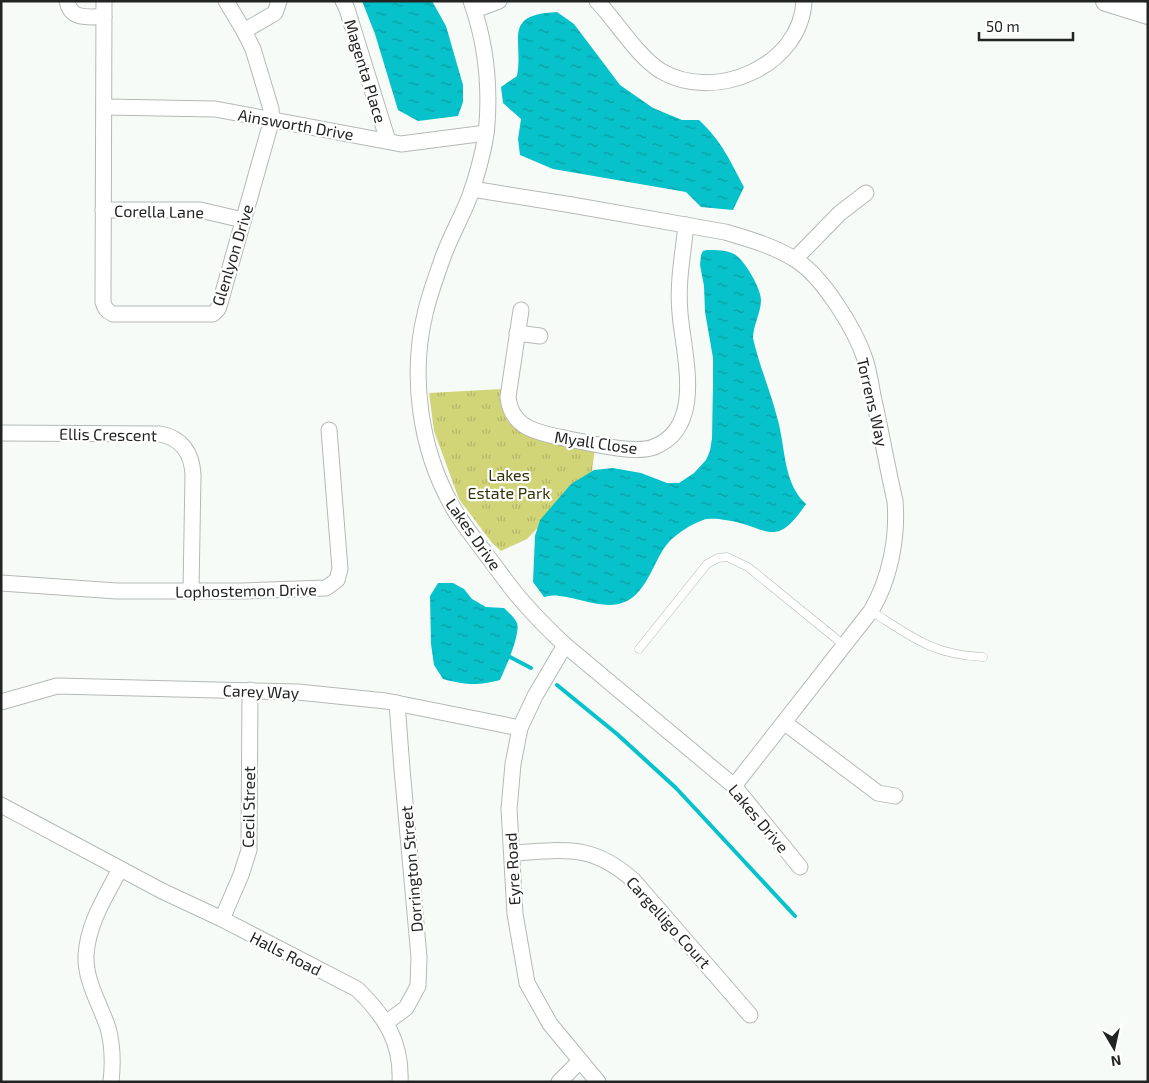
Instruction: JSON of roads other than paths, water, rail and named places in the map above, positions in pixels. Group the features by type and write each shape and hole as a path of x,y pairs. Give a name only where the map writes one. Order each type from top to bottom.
{"street":[{"path":"66,1 68,10 76,16 104,17"},
{"name":"Glenlyon Drive","path":"104,1 103,302 107,312 114,314 213,314 218,310 272,119 271,109 255,57 244,31 226,1"},
{"path":"244,31 275,12 279,1"},
{"name":"Magenta Place","path":"343,1 388,141"},
{"path":"473,6 499,1"},
{"path":"597,1 653,65 663,72 683,80 712,82 743,76 765,65 775,57 789,44 798,31 804,1"},
{"path":"1106,1 1148,14"},
{"name":"Lakes Drive","path":"473,6 481,35 487,73 486,133 472,189 442,258 425,314 418,355 420,404 432,459 444,490 460,519 522,601 565,645 734,786 800,867"},
{"name":"Ainsworth Drive","path":"105,107 215,109 401,144 486,133"},
{"name":"Torrens Way","path":"472,189 572,204 725,232 749,239 795,259 811,272 842,311 865,358 895,501 897,520 889,568 871,611 734,786"},
{"path":"795,259 830,222 851,203 866,193"},
{"name":"Corella Lane","path":"103,210 200,210 243,220"},
{"name":"Myall Close","path":"521,310 508,397 509,408 517,421 526,427 542,433 626,448 643,450 654,447 669,438 684,415 687,398 687,367 679,312 686,226"},
{"path":"517,333 540,336"},
{"name":"Lophostemon Drive","path":"1,583 117,591 322,588 331,586 337,580 340,569 329,430"},
{"name":"Ellis Crescent","path":"1,433 160,434 181,442 191,458 194,475 191,591"},
{"name":"Eyre Road","path":"565,645 535,696 520,728 513,764 509,809 515,914 527,983 550,1024 598,1082"},
{"name":"Carey Way","path":"1,702 57,686 298,692 386,701 520,728"},
{"name":"Cecil Street","path":"222,920 241,875 249,850 250,690"},
{"name":"Dorrington Street","path":"387,1022 406,1008 418,986 419,957 398,703"},
{"path":"785,723 873,790 878,793 896,796"},
{"name":"Halls Road","path":"1,805 120,869 357,989 373,1004 387,1022 398,1051 401,1070 400,1082"},
{"name":"Cargelligo Court","path":"512,853 580,850 602,858 618,867 634,881 750,1015"},
{"path":"111,1082 112,1046 108,1029 89,979 86,954 92,924 120,869"},
{"path":"559,1082 580,1061"}],"lane":[{"path":"640,649 707,564 718,558 727,557 748,567 845,646"},
{"path":"871,611 923,644 943,652 962,656 983,657"}],"water":[{"path":"362,1 432,1 446,26 463,85 463,102 458,116 418,121 398,110 375,34"},
{"path":"557,12 574,24 620,85 653,108 682,120 699,120 707,128 725,152 744,187 733,210 701,207 686,192 553,169 520,155 518,139 521,119 503,103 501,87 517,76 518,40 522,24 528,18 539,14"},
{"path":"718,250 734,254 747,268 758,288 761,305 753,338 780,428 789,474 798,495 806,504 795,519 786,527 777,531 769,532 717,519 705,519 693,524 668,543 643,587 628,600 619,604 604,605 566,597 544,597 533,582 535,536 540,520 571,484 594,470 613,468 641,473 667,483 679,483 694,473 706,460 712,438 713,358 705,312 704,286 700,265 701,255 703,251"},
{"path":"438,583 453,583 464,589 472,599 486,607 504,608 516,621 518,628 515,643 500,680 478,684 451,681 443,679 434,665 431,644 430,596"}],"waterway":[{"path":"510,657 531,668"},
{"path":"557,685 617,734 676,788 795,916"}],"park label":[{"name":"Lakes Estate Park","path":"509,483"}]}
